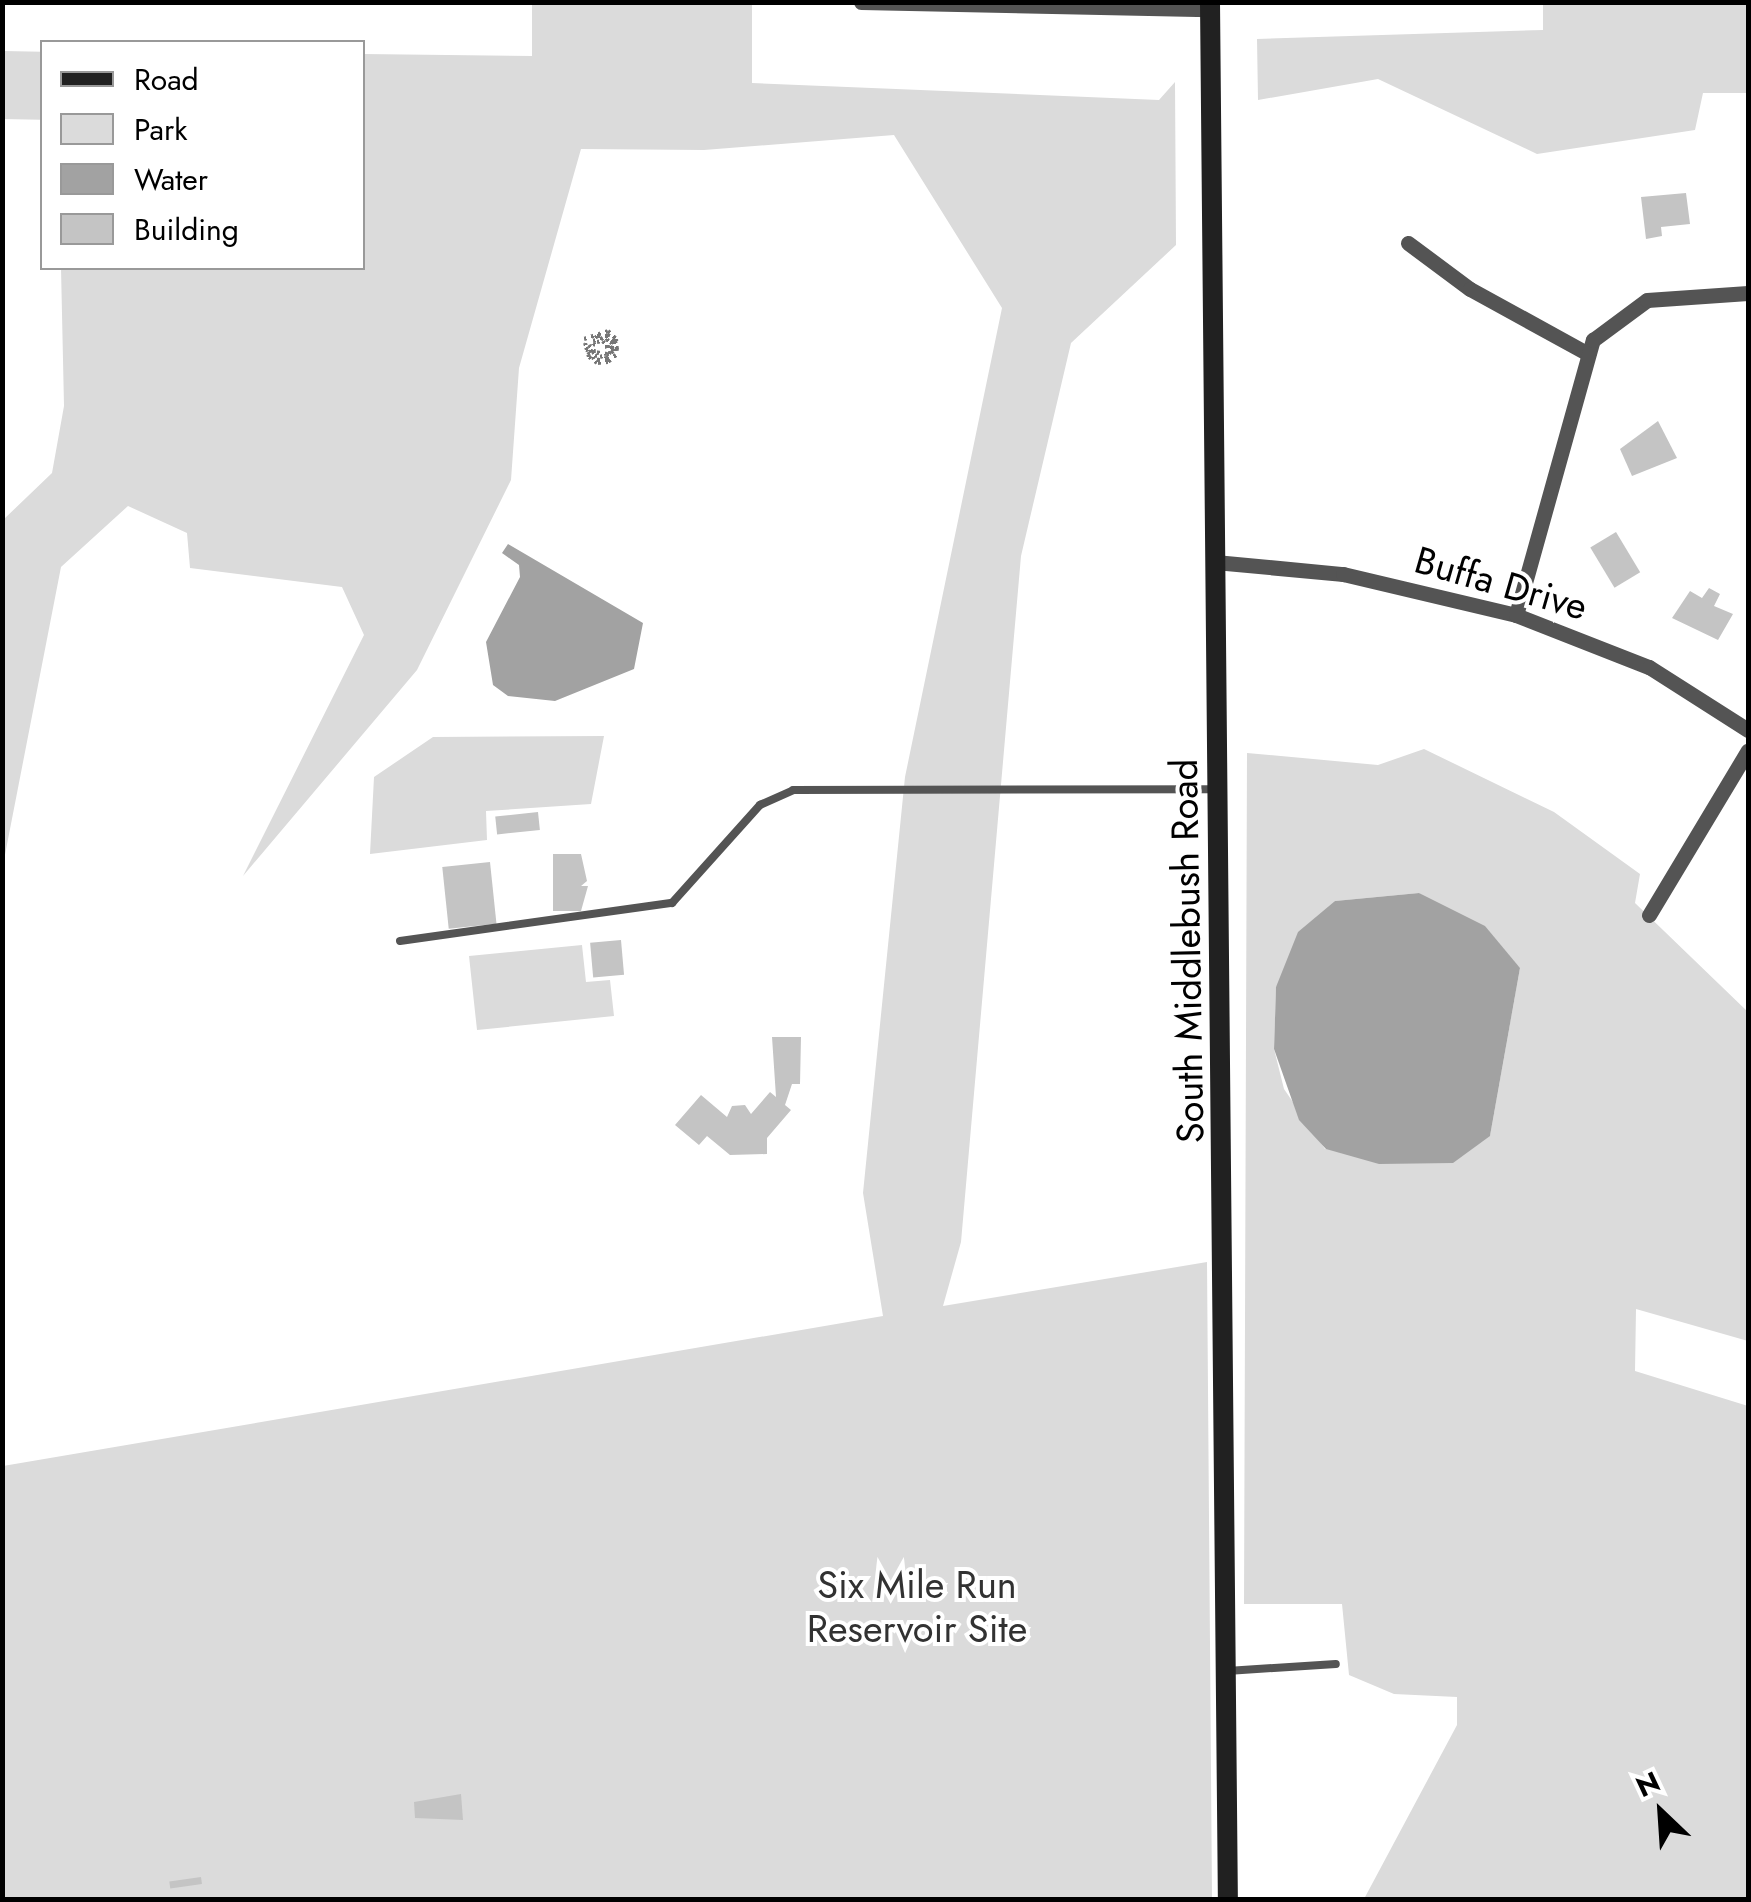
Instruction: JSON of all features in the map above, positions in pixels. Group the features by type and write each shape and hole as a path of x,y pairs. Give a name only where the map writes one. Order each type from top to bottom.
{"street":[{"path":"861,2 1210,6"},
{"name":"South Middlebush Road","path":"1210,6 1228,1900"},
{"path":"1408,243 1470,289 1588,354"},
{"path":"1516,615 1588,354 1604,326 1647,300 1748,293"},
{"name":"Buffa Drive","path":"1215,562 1343,574 1516,615 1649,667 1748,730"},
{"path":"1649,915 1748,750"}],"lane":[{"path":"400,941 672,903 760,804 794,790 1220,789"},
{"path":"1227,1671 1336,1664"}],"path":[{"path":"584,340 608,331 616,339 617,351 615,341 608,334 613,342 613,352 607,358 597,360 607,360 616,355 602,363 592,360 586,353 585,343 594,359 589,345 595,355 600,357 610,354 612,344 610,340 602,335 593,341 603,338 597,343 607,348 607,339 610,350 600,355 607,350 595,346 596,354 592,345 600,346"}],"green space":[{"name":"Six Mile Run Reservoir Site","path":"752,2 752,83 1159,100 1175,82 1176,245 1071,343 1021,556 961,1242 943,1306 1207,1262 1212,1899 3,1899 3,1466 883,1316 863,1193 905,777 1002,308 894,135 704,150 581,149 519,368 511,480 417,670 243,876 364,635 342,587 190,568 187,533 128,506 61,567 3,865 3,520 52,473 64,406 61,270 365,270 365,54 532,56 532,3"},
{"path":"1543,3 1748,3 1748,93 1703,93 1695,130 1537,154 1378,79 1258,100 1257,39 1543,30"},
{"path":"3,51 40,52 40,120 2,119"},
{"path":"604,736 591,804 486,811 487,840 370,854 374,777 433,737"},
{"path":"1424,749 1554,812 1640,874 1635,903 1748,1012 1748,1341 1636,1309 1635,1371 1748,1406 1748,1899 1364,1899 1457,1725 1457,1697 1394,1694 1349,1675 1342,1604 1244,1604 1247,753 1378,765","holes":["1419,893 1520,968 1490,1136 1325,1149 1284,1089 1274,1049 1276,987 1335,901"]},
{"path":"582,945 586,982 610,980 614,1016 477,1030 469,956"}],"water":[{"path":"508,544 643,623 634,669 555,701 508,696 493,685 486,642 520,577 519,565 502,553"},
{"path":"1419,893 1485,926 1520,968 1490,1136 1453,1163 1379,1164 1326,1149 1299,1120 1274,1049 1276,987 1298,932 1335,901"}],"building":[{"path":"1686,193 1690,224 1661,227 1662,236 1646,239 1641,197"},
{"path":"1658,421 1677,458 1632,476 1620,449"},
{"path":"1616,532 1640,572 1614,588 1590,547"},
{"path":"1709,588 1720,594 1714,606 1733,614 1718,640 1672,618 1690,591 1702,598"},
{"path":"538,812 540,830 497,834 495,816"},
{"path":"553,854 581,854 587,881 581,886 588,886 581,911 553,911"},
{"path":"490,862 496,924 449,929 442,867"},
{"path":"621,940 624,975 593,978 590,943"},
{"path":"772,1037 801,1037 800,1084 792,1084 785,1105 791,1110 767,1138 767,1154 730,1155 707,1136 699,1145 675,1125 701,1095 727,1117 732,1106 745,1105 751,1114 770,1092 776,1097"},
{"path":"461,1794 463,1820 415,1818 414,1802"},
{"path":"201,1877 202,1884 170,1888 169,1881"}]}
